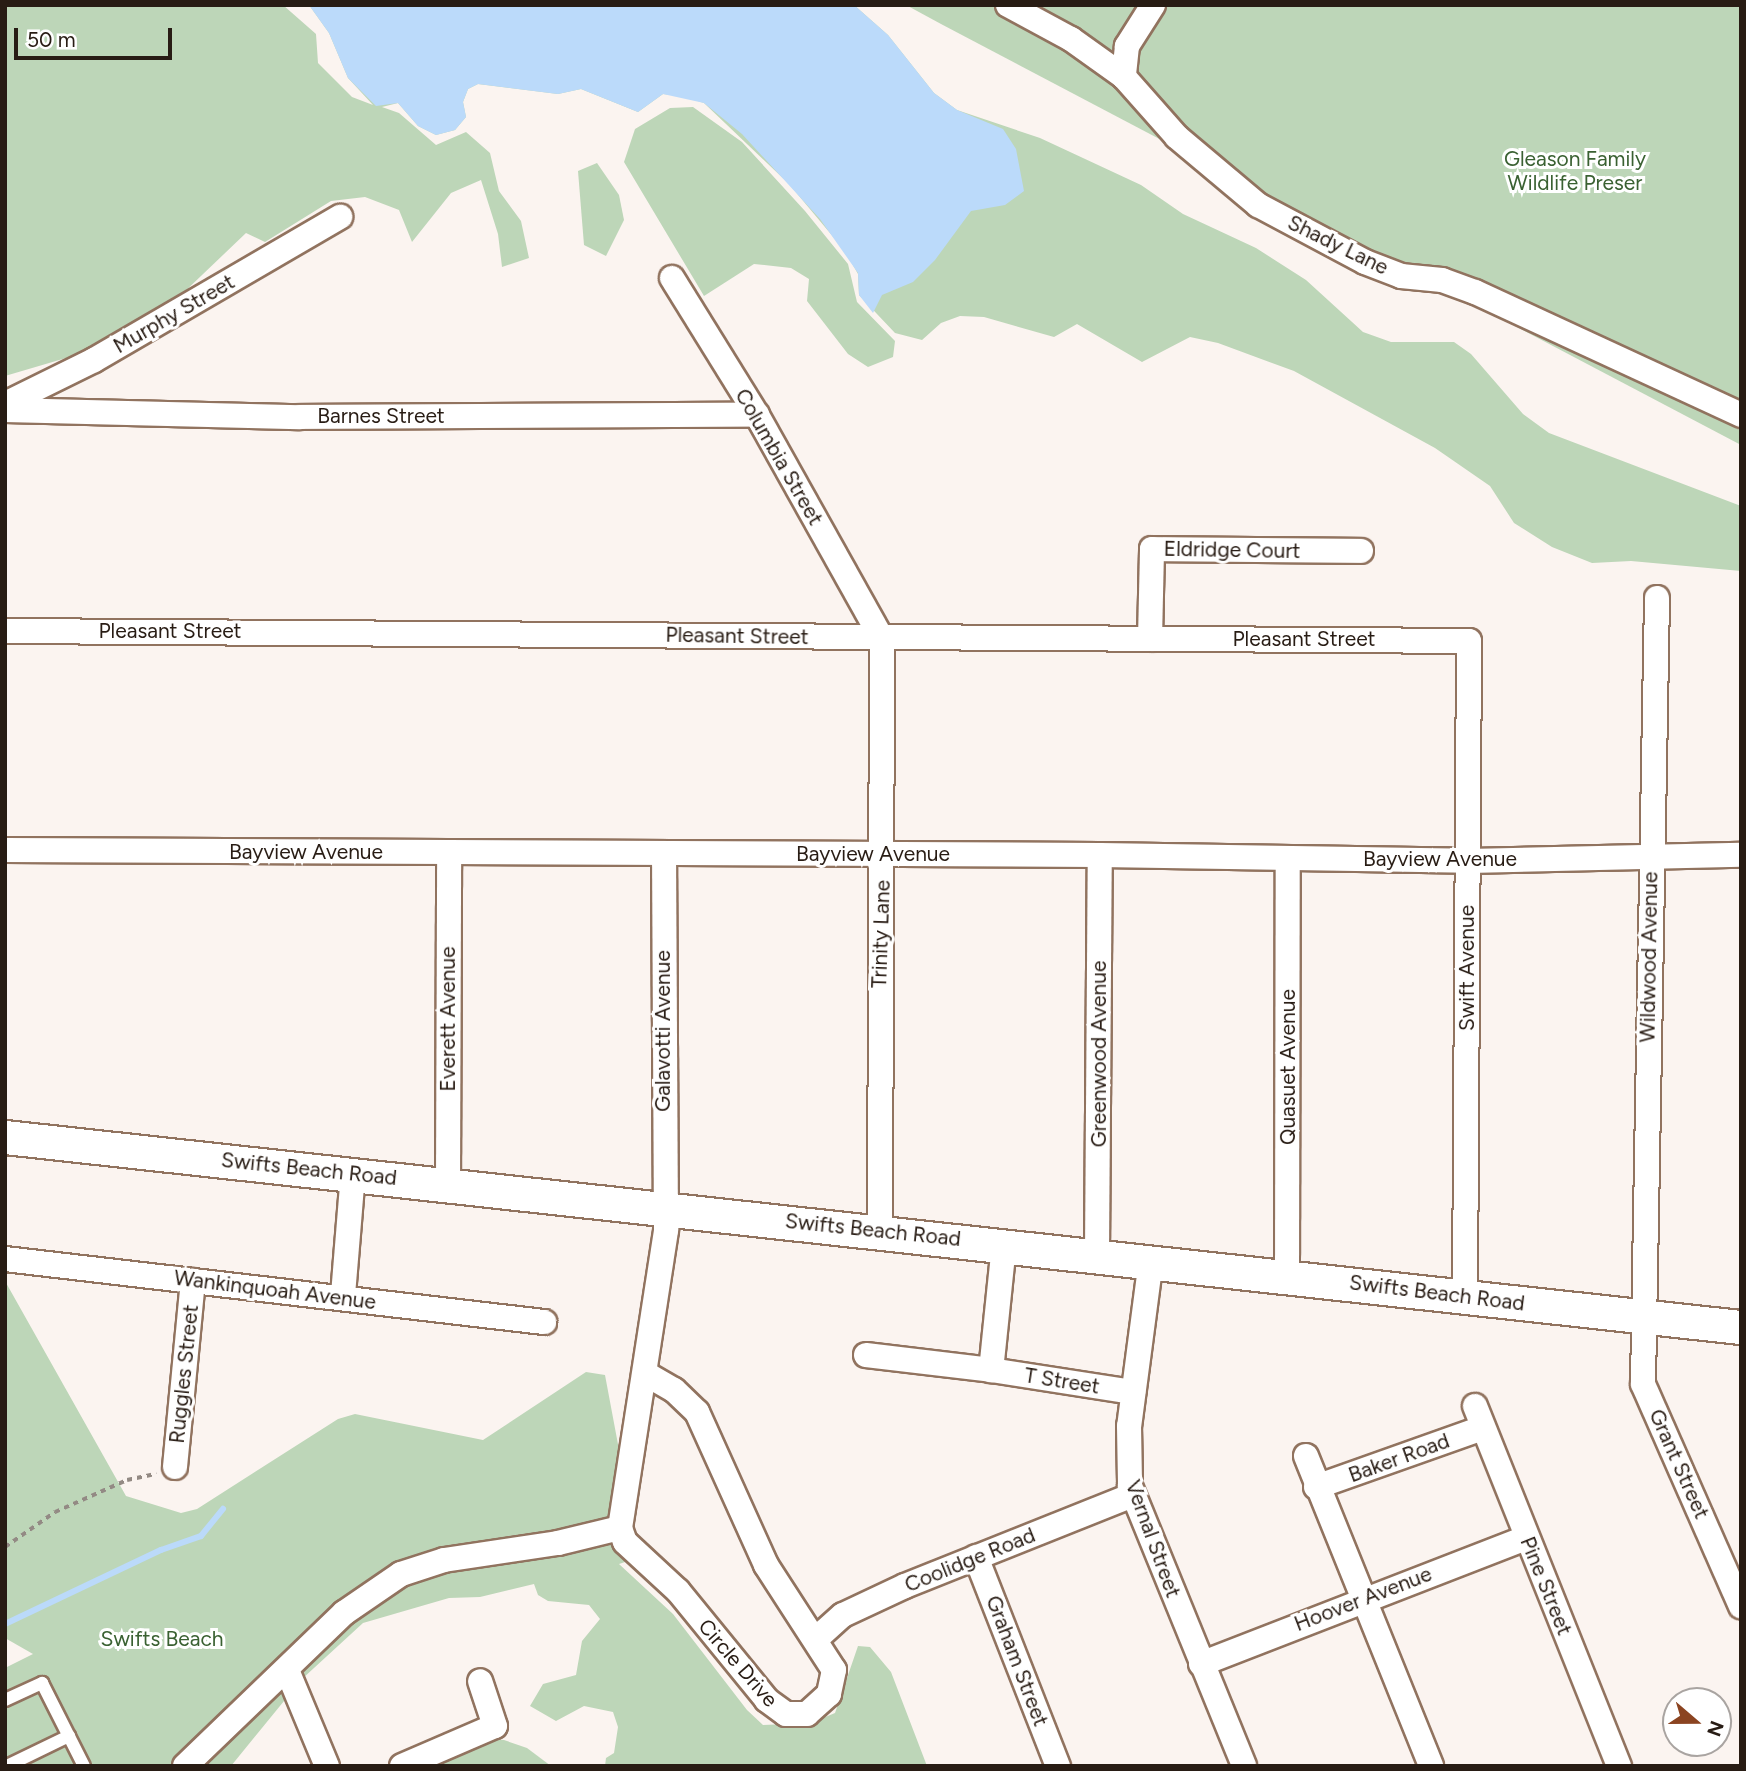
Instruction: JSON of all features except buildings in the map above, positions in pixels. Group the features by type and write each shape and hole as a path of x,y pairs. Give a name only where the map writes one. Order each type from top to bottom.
{"street":[{"name":"Shady Lane","path":"1008,5 1071,39 1124,77 1177,138 1218,177 1258,205 1365,262 1401,276 1442,280 1475,292 1741,415"},
{"path":"1124,77 1128,46 1153,5"},
{"name":"Murphy Street","path":"5,404 94,360 340,217"},
{"name":"Columbia Street","path":"672,278 757,415 881,639"},
{"name":"Barnes Street","path":"5,410 300,417 757,415"},
{"name":"Eldridge Court","path":"1150,639 1152,549 1360,551"},
{"name":"Wildwood Avenue","path":"1647,1317 1651,858 1657,598"},
{"name":"Pleasant Street","path":"5,631 522,631 881,639 1469,641"},
{"name":"Trinity Lane","path":"880,1230 877,1066 883,854 881,639"},
{"name":"Swift Avenue","path":"1465,1296 1469,641"},
{"name":"Bayview Avenue","path":"5,850 1100,855 1468,861 1741,855"},
{"name":"Everett Avenue","path":"448,1184 449,853"},
{"name":"Galavotti Avenue","path":"664,854 665,1208"},
{"name":"Greenwood Avenue","path":"1097,1254 1100,855"},
{"name":"Quasuet Avenue","path":"1287,1276 1288,858"},
{"name":"Swifts Beach Road","path":"5,1137 880,1230 1741,1327"},
{"path":"343,1295 353,1174"},
{"path":"185,1766 344,1613 401,1574 444,1560 558,1543 620,1528 646,1374 666,1230 665,1208"},
{"path":"991,1370 1004,1245"},
{"name":"Wankinquoah Avenue","path":"5,1259 343,1295 544,1322"},
{"name":"Vernal Street","path":"1151,1260 1133,1392 1127,1466 1132,1495 1244,1766"},
{"name":"Ruggles Street","path":"175,1467 193,1281"},
{"name":"Grant Street","path":"1647,1317 1643,1384 1741,1606"},
{"name":"T Street","path":"866,1355 991,1370 1133,1392"},
{"name":"Circle Drive","path":"620,1528 625,1542 678,1591 733,1662 779,1711 807,1714 830,1694 834,1670 766,1565 697,1412 674,1390 646,1374"},
{"name":"Baker Road","path":"1316,1487 1479,1417"},
{"name":"Pine Street","path":"1479,1417 1619,1766"},
{"path":"1306,1456 1316,1487 1431,1766"},
{"name":"Coolidge Road","path":"816,1639 844,1615 976,1557 1132,1495"},
{"name":"Hoover Avenue","path":"1201,1664 1363,1597 1526,1538"},
{"name":"Graham Street","path":"976,1557 1058,1766"},
{"path":"287,1670 327,1766"},
{"path":"402,1766 495,1727 480,1681"}],"lane":[{"path":"5,1700 42,1683 84,1766"},
{"path":"7,1766 69,1736"}],"path":[{"path":"5,1547 55,1512 127,1480 175,1467"}],"green space":[{"path":"5,5 283,5 316,34 318,63 352,97 373,105 348,78 329,33 309,5 854,5 888,35 934,93 957,110 1040,138 1141,185 1183,214 1256,248 1306,280 1363,332 1391,342 1454,342 1471,354 1523,414 1549,433 1741,506 1741,571 1631,561 1592,563 1552,547 1514,523 1490,486 1435,448 1294,371 1218,343 1190,337 1142,362 1077,324 1054,337 984,317 960,316 941,323 922,340 895,333 859,295 858,274 845,251 789,184 704,103 683,96 663,94 638,112 581,89 558,94 478,84 468,89 463,102 466,117 455,130 436,135 418,126 398,103 382,107 399,113 436,145 466,132 490,153 499,191 521,221 529,258 502,267 498,234 481,180 451,193 412,242 399,210 365,197 331,201 265,242 246,233 179,297 83,353 5,376"},
{"name":"Gleason Family Wildlife Preser","path":"906,5 1741,5 1741,445 941,24"},
{"path":"693,107 742,142 805,211 848,264 857,302 895,341 893,357 868,367 848,354 807,301 809,279 791,268 754,264 704,296 624,162 635,129 670,108"},
{"path":"597,163 619,195 624,220 606,256 584,245 578,171"},
{"name":"Swifts Beach","path":"5,1281 126,1496 181,1513 197,1509 338,1419 355,1414 483,1440 586,1372 605,1375 623,1471 628,1561 619,1564 673,1614 747,1710 763,1725 811,1723 835,1713 858,1646 870,1647 891,1672 927,1766 605,1766 606,1758 614,1753 618,1727 613,1712 584,1706 556,1721 530,1706 543,1684 576,1675 582,1641 600,1619 589,1605 548,1601 538,1595 534,1584 480,1597 449,1598 363,1623 302,1679 231,1766 5,1766 5,1668 33,1654 5,1638"},
{"path":"477,1738 504,1740 527,1748 551,1766 441,1766 451,1749"}],"water":[{"path":"309,5 854,5 888,35 934,93 957,110 1003,129 1016,149 1024,191 1005,205 971,211 935,260 913,282 882,295 873,313 859,295 858,273 820,219 742,134 704,103 663,94 638,112 581,89 558,94 478,84 468,89 463,102 466,117 455,130 436,135 418,126 398,103 376,106 348,78 329,33"}],"waterway":[{"path":"5,1624 161,1550 201,1536 223,1509"}]}
